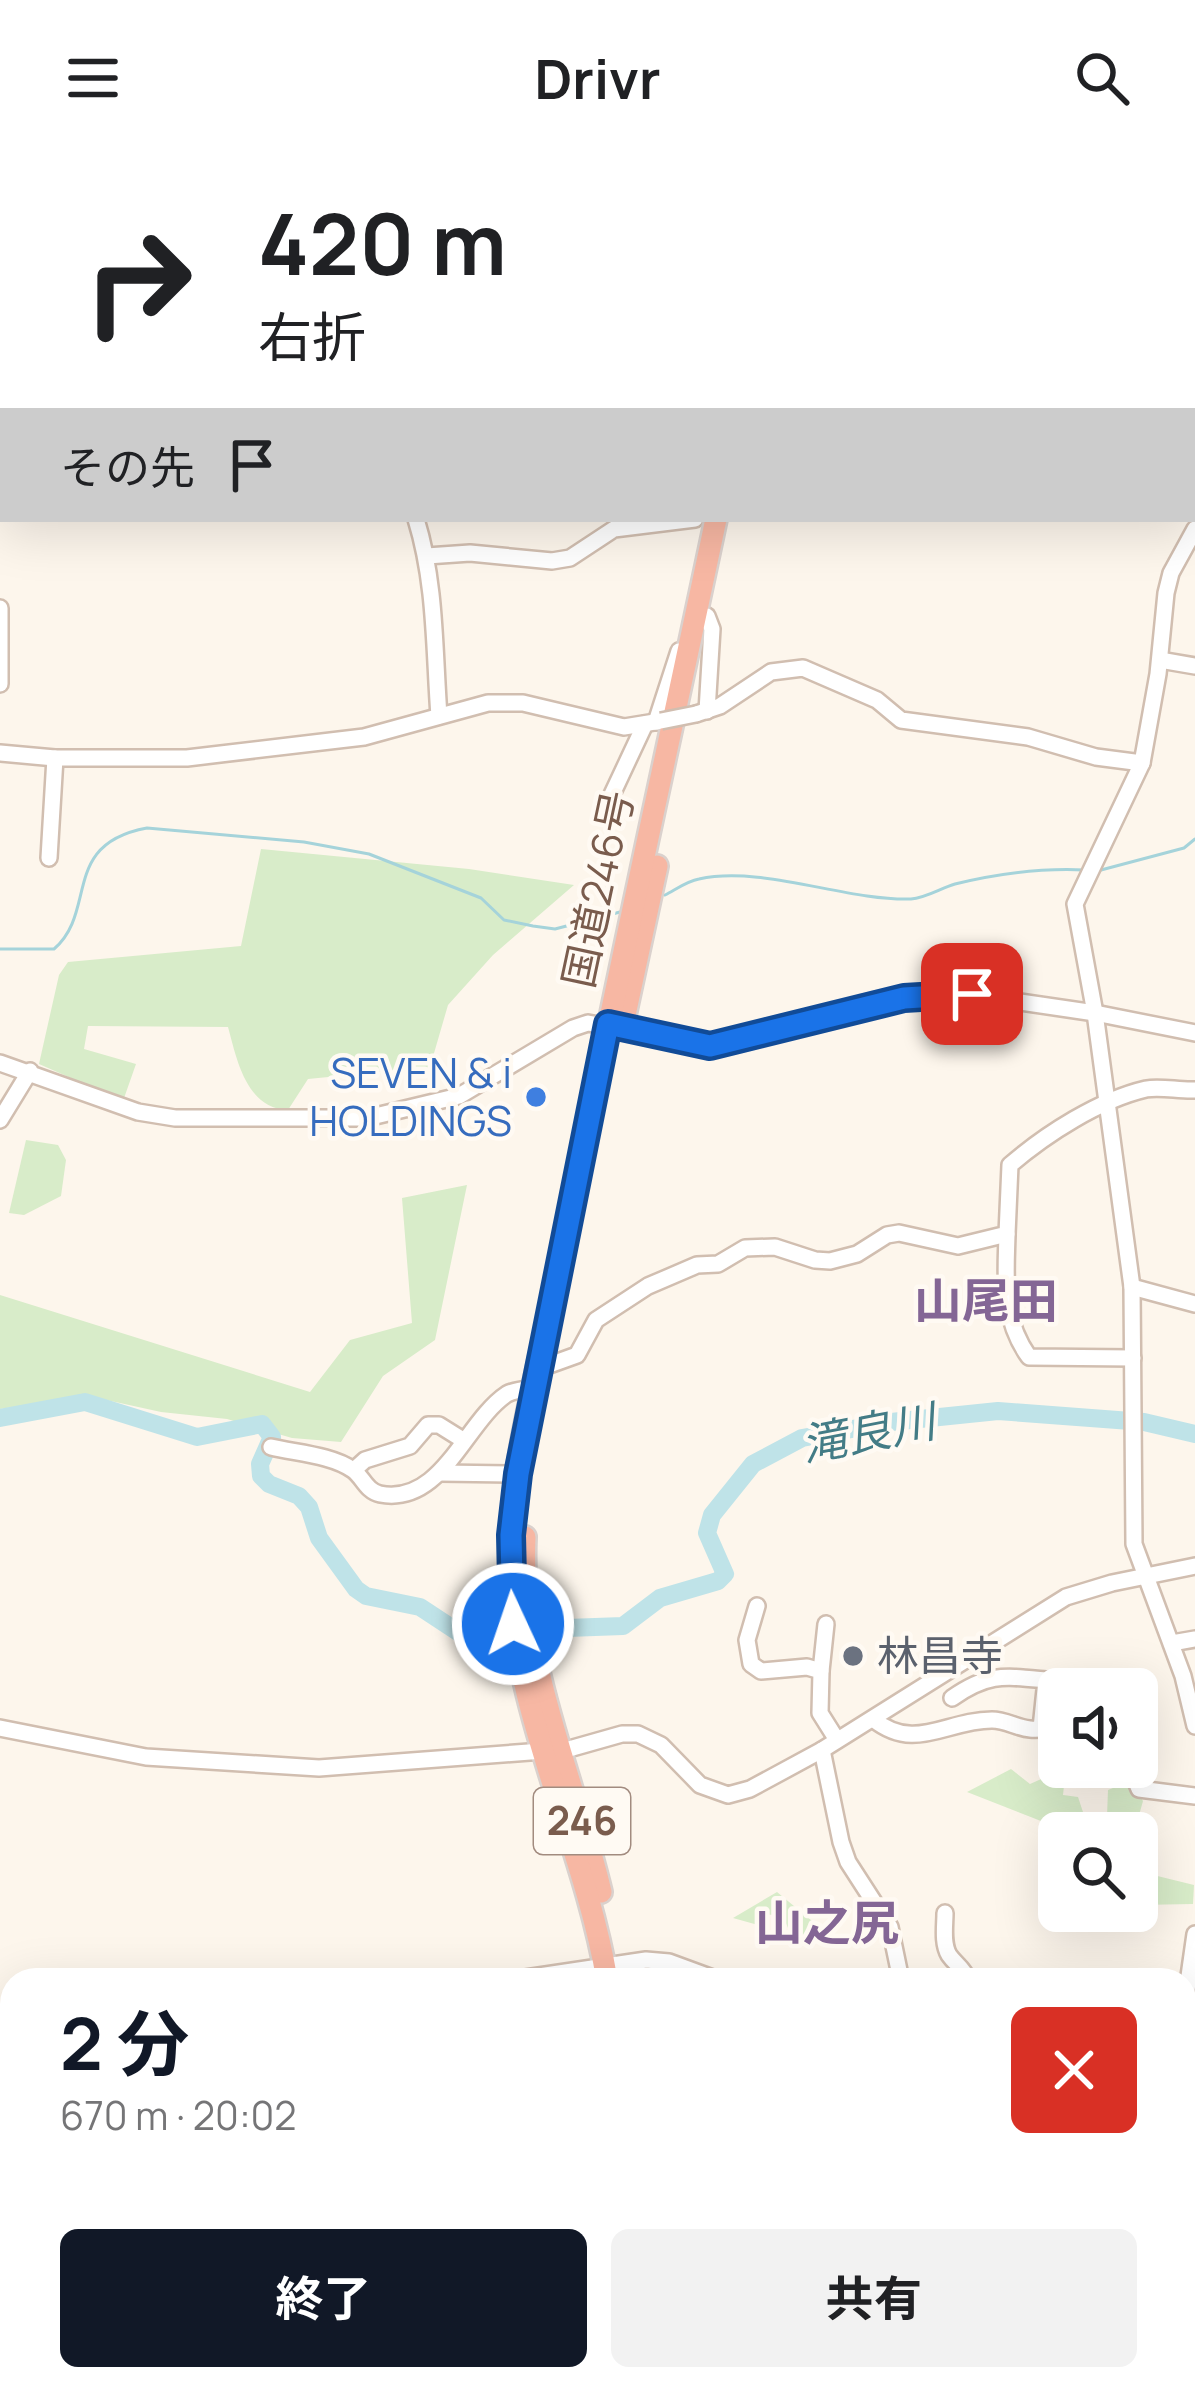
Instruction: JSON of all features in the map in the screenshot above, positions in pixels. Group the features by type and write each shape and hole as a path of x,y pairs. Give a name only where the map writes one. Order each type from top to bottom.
{"highway":[{"name":"国道246号","path":"610,1968 529,1666 511,1535 534,1388 615,1026 702,610 716,522"},
{"name":"国道246号","path":"702,610 726,522"},
{"name":"国道246号","path":"521,1622 526,1506 615,1026"}],"street":[{"path":"417,522 436,620 439,716"},
{"path":"427,556 470,553 552,561 570,558 614,530 672,522"},
{"path":"1195,529 1171,574 1142,763 1075,904 1095,1013 1132,1287 1132,1526 1190,1696 1195,1726"},
{"path":"0,608 0,684"},
{"path":"701,712 712,629 702,610"},
{"path":"608,803 654,723 702,610"},
{"path":"1160,660 1195,666"},
{"path":"0,753 187,758 317,745 488,704 523,703 624,727 701,712 771,672 802,668 878,700 901,720 1028,737 1096,757 1124,757 1142,763"},
{"path":"50,858 55,758"},
{"path":"0,1063 138,1112 175,1118 367,1118 459,1096 588,1023 710,1046 904,998 972,994 1195,1034"},
{"path":"0,1120 30,1071"},
{"path":"1133,1358 1029,1357 1020,1344 1006,1304 1010,1165 1031,1147 1106,1104 1150,1088 1195,1090"},
{"path":"552,1364 577,1355 596,1320 648,1286 697,1265 718,1264 746,1248 775,1247 830,1261 898,1233 958,1246 1007,1234"},
{"path":"1132,1287 1195,1304"},
{"path":"272,1447 354,1470 372,1491 385,1495 418,1486 440,1473 463,1440 509,1393 534,1388"},
{"path":"354,1470 365,1460 410,1446 428,1425 439,1425 463,1440"},
{"path":"440,1473 518,1474"},
{"path":"0,1727 146,1757 261,1767 377,1766 552,1750 638,1734 661,1745 700,1785 728,1795 750,1790 822,1750 1066,1597 1112,1582 1195,1566"},
{"path":"757,1606 747,1640 751,1664 760,1671 821,1670"},
{"path":"826,1624 820,1713 837,1740"},
{"path":"1172,1643 1195,1639"},
{"path":"952,1698 977,1681 999,1676 1038,1679"},
{"path":"936,1677 970,1722"},
{"path":"873,1719 890,1733 902,1735 927,1734 970,1722 1008,1721 1038,1728"},
{"path":"822,1750 848,1862 890,1927 899,1968"},
{"path":"1139,1788 1195,1796"},
{"path":"945,1913 945,1942 950,1957 963,1968"},
{"path":"1191,1968 1195,1934"},
{"path":"638,1968 669,1962 685,1968"}],"green space":[{"path":"261,849 469,869 574,885 493,955 448,1005 430,1067 308,1079 288,1110 262,1101 253,1092 228,1027 88,1026 84,1049 136,1064 123,1101 39,1064 59,975 68,962 241,946"},
{"path":"26,1140 58,1145 66,1160 61,1196 24,1215 9,1213"},
{"path":"467,1185 435,1340 383,1376 341,1442 292,1438 227,1419 161,1412 88,1396 0,1409 0,1295 310,1392 350,1340 412,1323 402,1198"},
{"path":"1011,1769 1030,1784 1038,1780 1038,1788 1064,1788 1063,1795 1078,1797 1083,1812 1038,1812 1038,1820 967,1792"},
{"path":"1113,1788 1135,1788 1143,1801 1140,1812 1107,1812 1108,1790"},
{"path":"1158,1876 1194,1885 1193,1904 1158,1905"},
{"path":"777,1892 829,1935 825,1944 793,1940 783,1916 763,1914 758,1925 733,1918"}],"waterway":[{"path":"0,949 54,949 67,934 84,880 102,848 120,836 147,828 304,842 369,854 481,898 504,920 533,926 555,929 620,912"},
{"path":"1101,870 1184,848 1195,839"},
{"path":"665,895 695,880 750,876 911,899 987,877 1085,870"},
{"name":"滝良川","path":"0,1418 85,1402 197,1437 262,1424 272,1437 260,1464 261,1476 299,1496 309,1507 319,1538 356,1589 366,1596 420,1607 461,1634 499,1643 567,1628 623,1626 660,1598 718,1581 725,1574 707,1533 712,1515 753,1464 802,1438 891,1422 998,1411 1144,1422 1195,1434"}],"place":[{"name":"SEVEN & i HOLDINGS","path":"536,1097"},
{"name":"林昌寺","path":"853,1656"}],"district":[{"name":"山尾田","path":"986,1301"},
{"name":"山之尻","path":"827,1923"}],"route":[{"path":"513,1624 511,1535 518,1474 608,1024 710,1046 904,998 972,994"}]}
